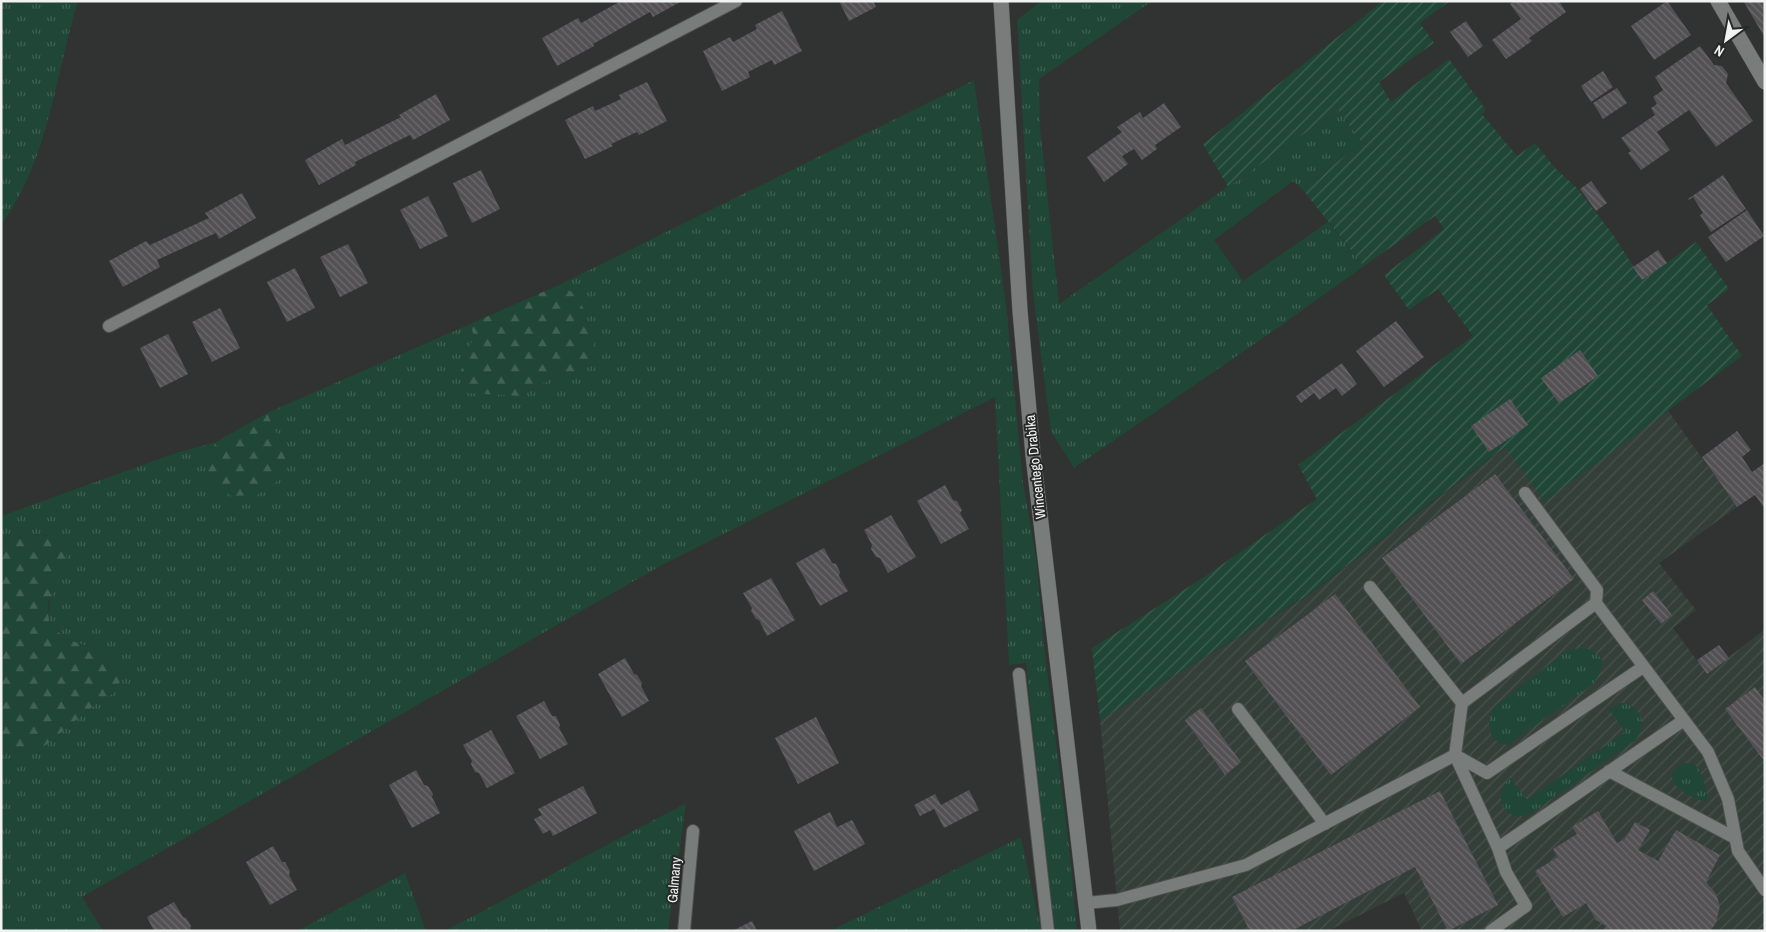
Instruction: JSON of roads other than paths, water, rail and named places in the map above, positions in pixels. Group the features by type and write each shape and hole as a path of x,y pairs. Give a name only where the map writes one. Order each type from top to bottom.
{"street":[{"name":"Wincentego Drabika","path":"1001,1 1020,311 1033,455 1089,931"},
{"path":"1718,1 1765,82"}],"lane":[{"path":"110,326 736,1"},
{"path":"1525,493 1597,590 1596,604 1708,752 1728,799 1738,851 1765,890"},
{"path":"1370,587 1462,703"},
{"path":"1491,931 1526,906 1506,872 1498,848 1455,755 1462,703 1596,604"},
{"path":"1455,755 1487,773 1643,666"},
{"path":"1019,674 1048,931"},
{"path":"1238,709 1325,824"},
{"path":"1498,848 1684,720"},
{"path":"1086,903 1117,900 1246,865 1455,755"},
{"path":"1609,771 1735,838"},
{"name":"Galmany","path":"684,931 693,831"}]}
